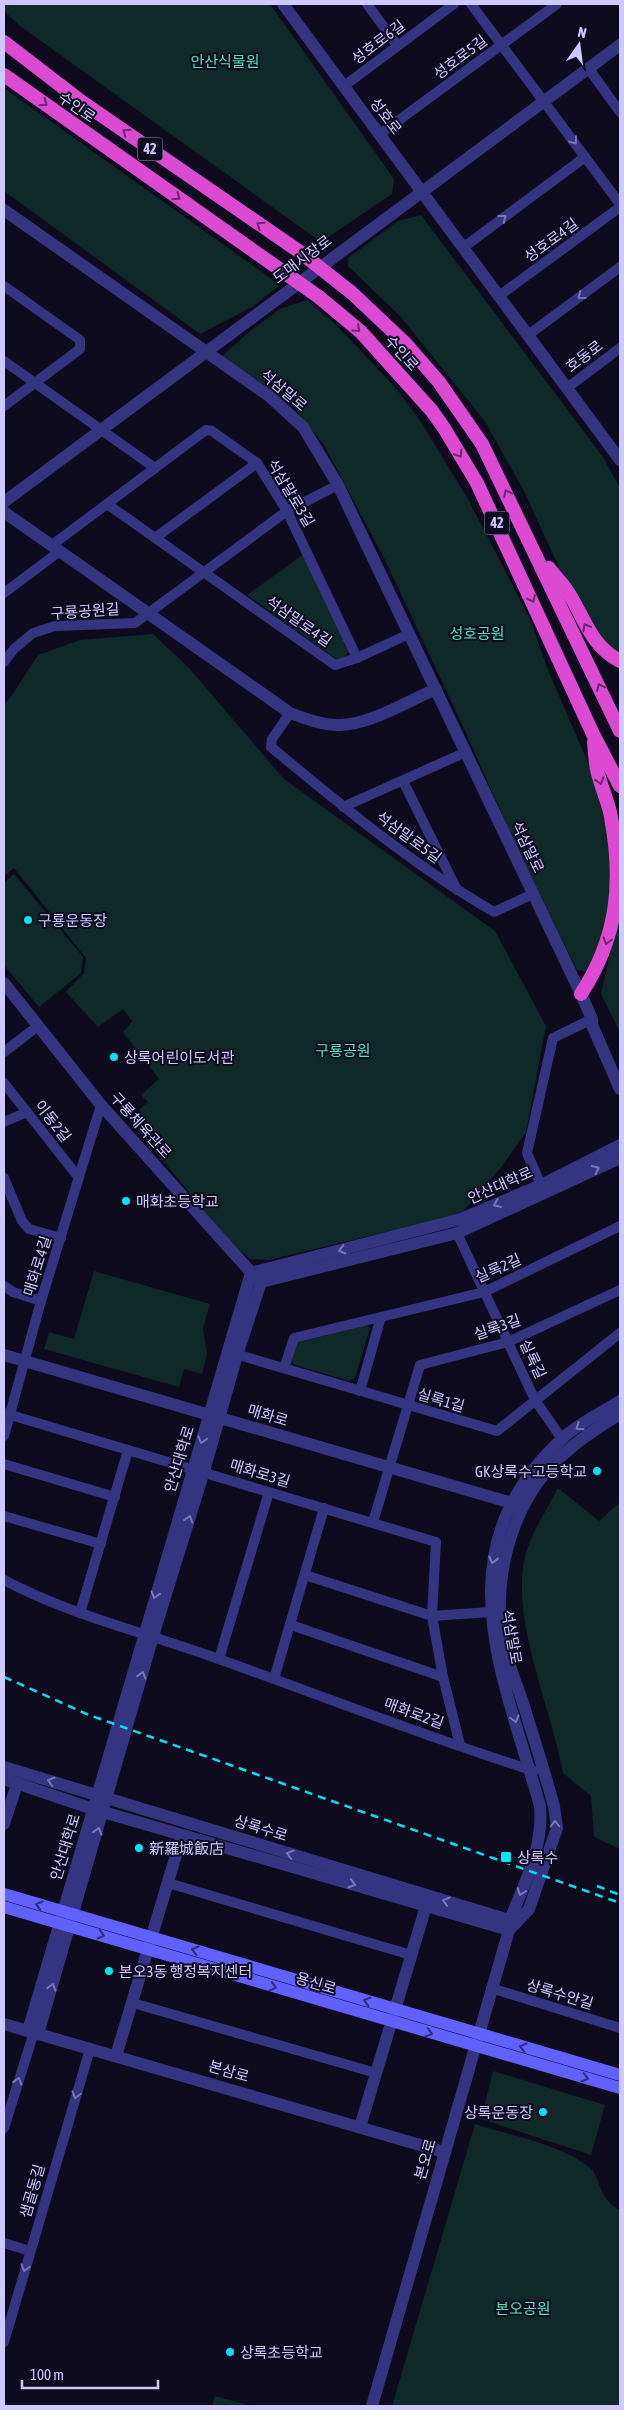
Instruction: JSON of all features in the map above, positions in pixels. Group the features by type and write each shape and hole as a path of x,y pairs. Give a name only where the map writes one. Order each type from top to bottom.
{"highway":[{"name":"수인로","path":"4,42 82,102 300,252 352,293 405,343 438,382 482,444 620,732"},
{"name":"수인로","path":"4,75 319,297 361,332 432,411 477,482 593,734 620,786"},
{"path":"527,536 543,561 567,590 590,634 606,652 620,660"},
{"path":"581,994 593,976 606,946 615,912 618,884 611,815 597,769 593,734"}],"main road":[{"name":"용신로","path":"4,1894 11,1906 66,1919 477,2040 620,2075"},
{"name":"용신로","path":"477,2040 620,2088"}],"street":[{"name":"성호로","path":"282,4 422,190 620,460"},
{"path":"367,4 397,45"},
{"name":"성호로6길","path":"344,86 454,4"},
{"path":"471,4 620,206"},
{"name":"성호로5길","path":"380,134 557,4"},
{"name":"도매시장로","path":"4,502 422,190 545,102 620,45"},
{"path":"589,69 620,112"},
{"path":"464,248 585,157"},
{"name":"성호로4길","path":"499,296 620,206"},
{"name":"석삼말로","path":"5,215 269,396 303,427 338,485 410,634 581,994 592,1018 592,1025 620,1088"},
{"path":"528,335 620,267"},
{"path":"4,286 80,340 80,349 4,406"},
{"name":"호동로","path":"566,388 620,348"},
{"path":"4,361 155,468"},
{"name":"석삼말로3길","path":"4,593 107,504 206,430 212,431 257,463 287,511 357,658"},
{"path":"155,538 257,463"},
{"path":"204,572 287,511 338,485"},
{"name":"석삼말로4길","path":"107,504 334,665 357,658 410,634"},
{"path":"4,512 290,713 312,722 339,725 364,721 436,689"},
{"name":"구룡공원길","path":"4,662 14,649 33,633 55,626 135,623 204,572"},
{"name":"석삼말로5길","path":"290,713 272,739 271,747 343,807 457,892 494,912 533,894"},
{"name":"석삼말로5길","path":"343,807 466,752"},
{"name":"석삼말로5길","path":"403,781 457,892"},
{"name":"구룡체육관로","path":"4,983 100,1105 261,1282"},
{"path":"541,1185 528,1153 553,1038 592,1018"},
{"name":"석삼말로","path":"592,1018 600,1023 620,1067"},
{"path":"4,1052 38,1026"},
{"name":"이동2길","path":"4,1083 79,1178"},
{"name":"매화로4길","path":"4,1436 7,1414 100,1105"},
{"path":"4,1122 27,1112"},
{"name":"안산대학로","path":"33,2032 99,1811 148,1634 232,1353 251,1273 461,1219 541,1185 620,1145"},
{"name":"안산대학로","path":"232,1353 261,1282 457,1233 620,1158"},
{"path":"4,1178 22,1222 29,1229 61,1238"},
{"name":"실록2길","path":"284,1368 294,1338 484,1292 620,1226"},
{"name":"실록길","path":"457,1233 535,1400 562,1439"},
{"path":"4,1286 12,1292 42,1300"},
{"name":"실록3길","path":"407,1406 420,1365 508,1342 620,1290"},
{"path":"360,1391 381,1317"},
{"name":"실록1길","path":"232,1353 497,1431 620,1333"},
{"name":"매화로","path":"4,1355 517,1505"},
{"name":"석삼말로","path":"509,1925 542,1827 540,1806 496,1654 490,1612 490,1570 500,1533 517,1505 533,1469 562,1439 580,1425 620,1401"},
{"path":"373,1522 407,1406"},
{"name":"매화로3길","path":"7,1414 436,1542 432,1616 443,1677 460,1745"},
{"name":"석삼말로","path":"509,1925 529,1909 557,1828 554,1806 545,1774 504,1646 501,1610 502,1574 517,1505 558,1461 602,1425 620,1414"},
{"path":"80,1613 128,1450"},
{"path":"4,1464 115,1497"},
{"path":"219,1659 269,1492"},
{"path":"274,1679 306,1575 324,1508"},
{"path":"4,1516 101,1544"},
{"path":"306,1575 432,1616 490,1612"},
{"name":"매화로2길","path":"4,1580 28,1593 80,1613 148,1634 545,1774"},
{"path":"291,1625 443,1677"},
{"name":"상록수로","path":"4,1767 509,1925"},
{"name":"상록수로","path":"4,1780 99,1811 426,1906 509,1925"},
{"path":"4,1824 17,1784"},
{"path":"116,2056 182,1835"},
{"path":"168,1883 411,1955"},
{"path":"4,1890 11,1906"},
{"path":"360,2127 426,1906"},
{"name":"본오로","path":"372,2406 509,1925"},
{"name":"상록수안길","path":"492,1988 620,2028"},
{"path":"132,2003 376,2073"},
{"name":"본삼로","path":"4,2024 444,2152"},
{"path":"4,2128 33,2032"},
{"name":"샘골동길","path":"4,2342 90,2049"},
{"path":"4,2243 30,2251"}],"green space":[{"name":"안산식물원","path":"4,4 270,4 394,179 392,194 321,242 20,26 4,11"},
{"path":"4,88 280,285 252,307 200,334 4,191"},
{"path":"421,215 603,457 620,488 620,657 608,650 568,587 524,491 484,420 400,316 348,266 348,258 398,221"},
{"name":"성호공원","path":"307,300 333,322 364,354 399,392 421,422 469,501 529,617 548,670 592,772 613,855 611,913 590,972 577,970 515,843 384,558 324,445 295,409 257,380 220,358 250,331 280,309"},
{"path":"304,554 348,652 344,658 336,659 247,595"},
{"name":"구룡공원","path":"153,634 188,667 284,779 495,931 546,1026 526,1132 503,1165 461,1214 269,1260 250,1259 228,1240 129,1119 148,1102 141,1095 159,1079 123,1032 132,1021 123,1009 98,1027 66,992 84,973 86,958 14,868 4,876 4,703 8,701 38,655 80,640"},
{"name":"구룡운동장","path":"14,874 83,957 81,973 39,1007 4,965 4,883"},
{"path":"620,909 620,1032 601,994"},
{"path":"94,1271 210,1304 203,1328 207,1354 202,1374 184,1369 179,1387 44,1349 49,1332 74,1339"},
{"path":"367,1325 370,1328 355,1378 349,1381 295,1365 291,1360 296,1343"},
{"path":"558,1488 599,1521 620,1502 620,1849 594,1837 591,1796 563,1773 558,1748 534,1665 523,1608 522,1581 527,1549"},
{"name":"상록운동장","path":"493,2071 605,2105 591,2155 481,2119"},
{"name":"본오공원","path":"475,2124 551,2147 579,2160 594,2172 604,2195 613,2206 620,2210 620,2406 392,2406"},
{"path":"215,2396 252,2406 212,2406"}],"railway":[{"path":"4,1677 89,1715 620,1903"},
{"path":"597,1886 620,1895"}],"place":[{"name":"구룡운동장","path":"28,920"},
{"name":"상록어린이도서관","path":"114,1057"},
{"name":"매화초등학교","path":"126,1201"},
{"name":"GK상록수고등학교","path":"597,1471"},
{"name":"新羅城飯店","path":"139,1848"},
{"name":"상록수","path":"506,1857"},
{"name":"본오3동 행정복지센터","path":"109,1971"},
{"name":"상록운동장","path":"543,2112"},
{"name":"상록초등학교","path":"230,2352"}]}
